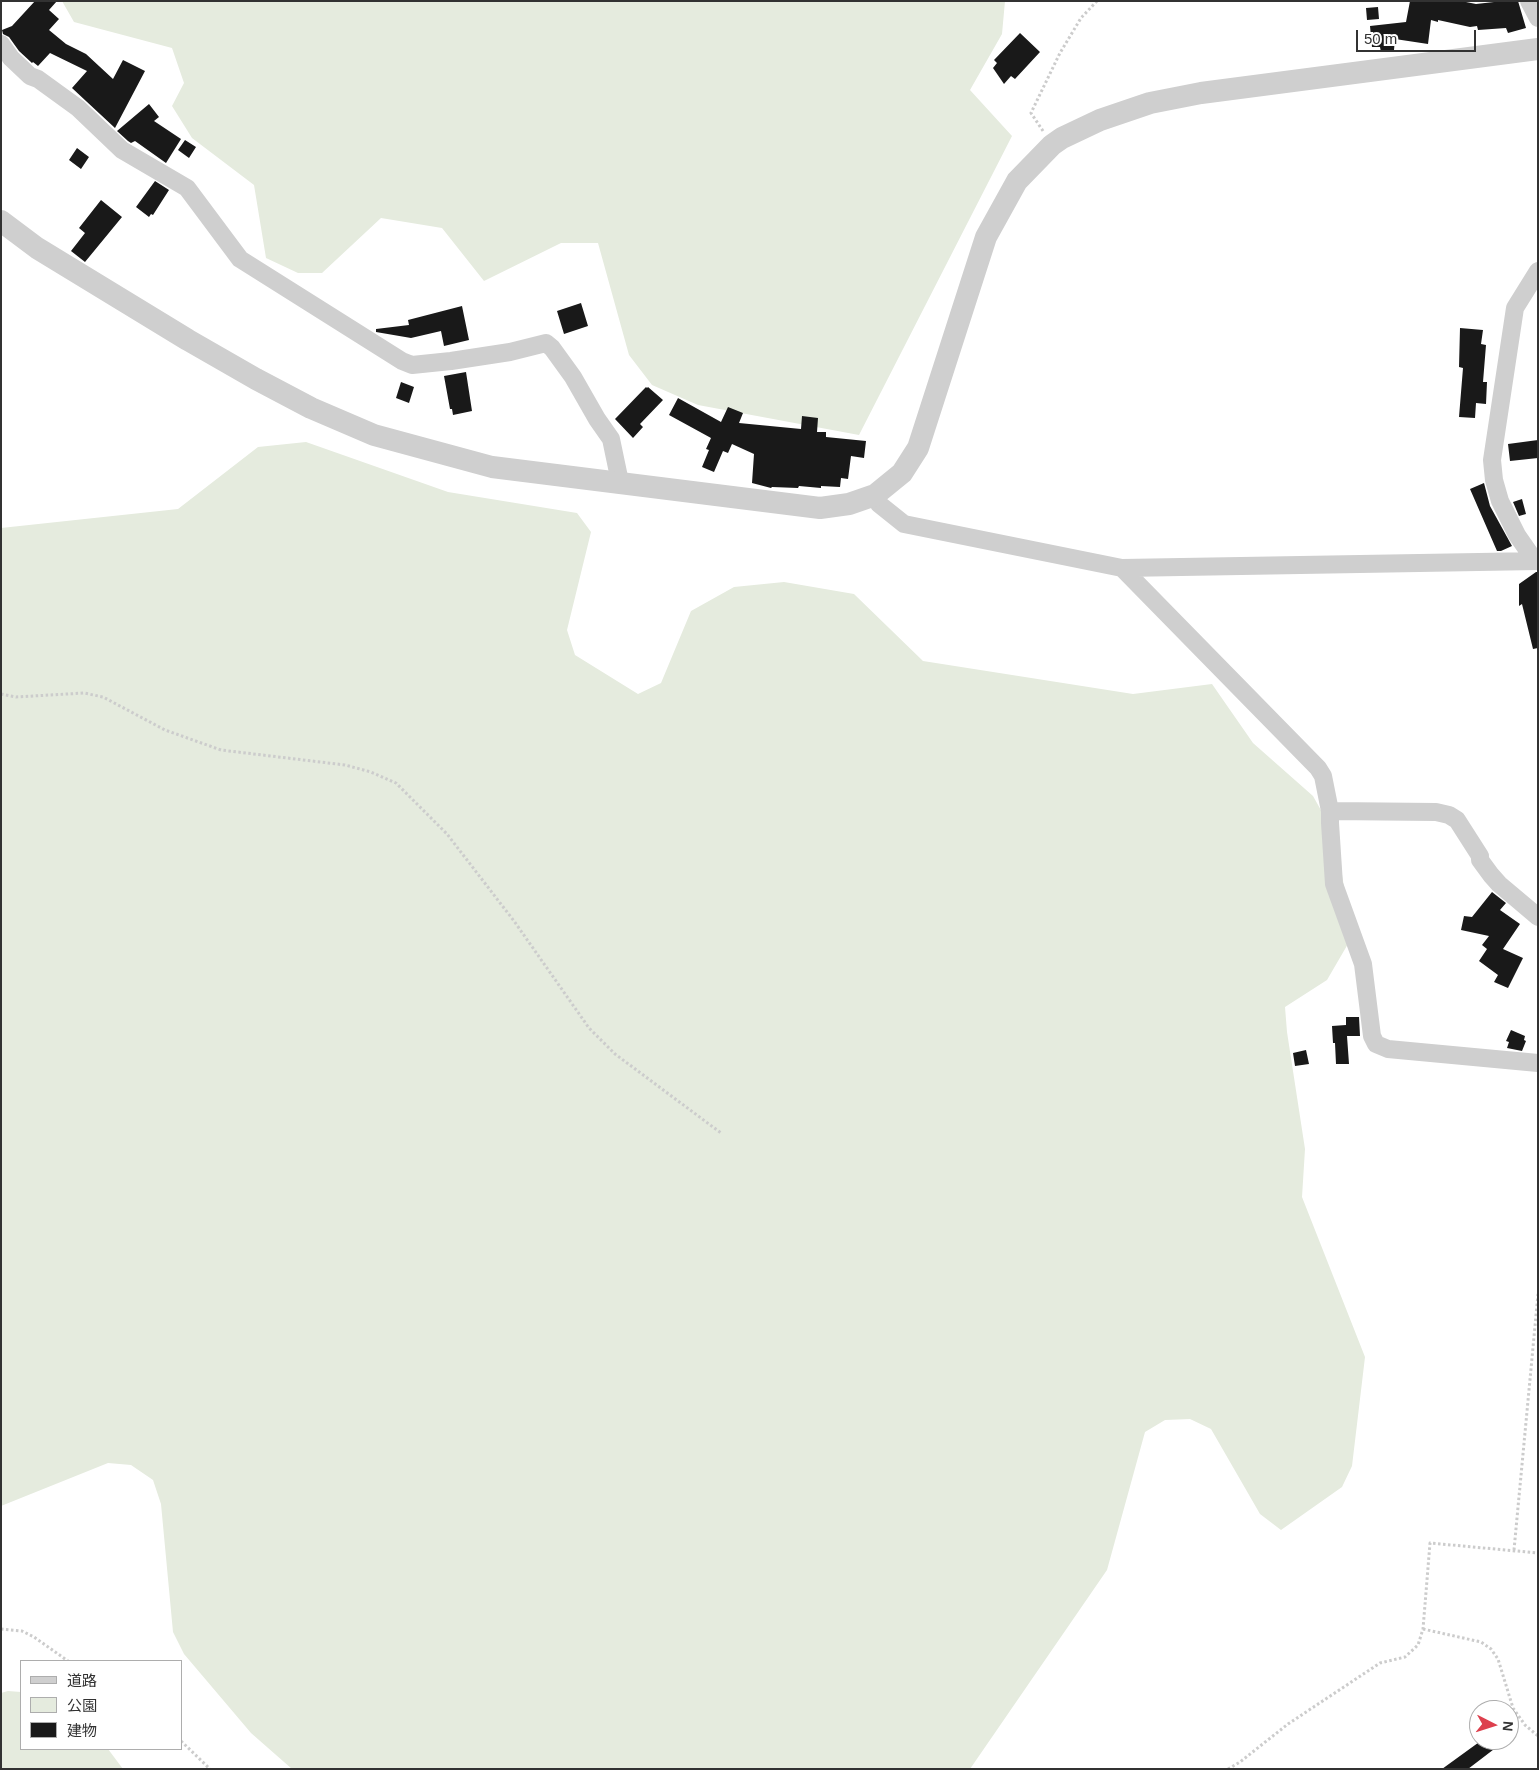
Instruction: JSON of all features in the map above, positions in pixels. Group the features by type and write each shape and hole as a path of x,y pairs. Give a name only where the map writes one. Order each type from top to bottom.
{"street":[{"path":"1530,1 1538,18"},
{"path":"1,44 11,58 30,76 38,79 78,108 122,150 187,188 240,260 402,360 412,365 451,361 510,352 546,343 573,376 597,419 611,439 620,482"},
{"path":"1,221 37,248 205,350 311,408 374,435 492,467 820,508 849,504 875,495 902,473 918,448 986,237 1018,180 1052,145 1062,138 1100,120 1150,103 1201,94 1538,49"},
{"path":"1536,561 1517,535 1500,501 1494,480 1492,460 1515,308 1538,271"},
{"path":"875,495 879,504 904,524 1122,568 1536,561"},
{"path":"1122,568 1312,760 1322,776 1330,811 1334,884 1363,964 1372,1036 1376,1044 1388,1049 1538,1063"},
{"path":"1330,811 1436,812 1454,817 1491,875 1538,917"}],"path":[{"path":"1052,145 1031,114 1060,54 1081,18 1097,1"},
{"path":"1,694 16,697 84,692 103,697 164,730 221,750 344,765 371,772 396,783 447,834 514,921 589,1028 615,1054 721,1133"},
{"path":"1514,1550 1538,1294"},
{"path":"1228,1769 1240,1762 1288,1724 1380,1663 1405,1657 1418,1645 1423,1628 1430,1543 1538,1553"},
{"path":"1423,1628 1481,1642 1491,1649 1498,1658 1513,1708 1525,1725 1538,1736"},
{"path":"1,1629 22,1631 34,1637 67,1660"},
{"path":"182,1742 210,1769"}],"green space":[{"path":"62,1 1005,1 1002,34 970,90 1012,136 859,435 698,405 652,385 629,355 598,243 561,243 484,281 442,228 381,218 322,273 298,273 266,258 254,185 192,138 172,106 184,83 172,48 74,22"},
{"path":"306,442 448,492 577,513 591,532 567,630 575,655 638,694 661,683 691,611 734,587 784,582 854,594 923,661 1133,694 1212,684 1253,743 1313,796 1336,837 1352,937 1327,980 1285,1007 1287,1032 1305,1149 1302,1197 1365,1357 1352,1466 1342,1487 1281,1530 1260,1514 1211,1429 1190,1419 1165,1420 1145,1432 1107,1570 970,1769 292,1769 251,1733 184,1654 173,1632 161,1504 153,1480 131,1465 108,1463 1,1506 1,528 178,509 258,447"},
{"path":"8,1691 20,1692 20,1750 109,1750 123,1769 1,1769 1,1693"}],"building":[{"path":"35,1 57,1 49,10 59,19 49,30 66,44 86,54 113,79 123,60 145,71 115,128 72,88 87,71 50,53 38,66 19,51 9,37 3,34 2,30 12,26"},
{"path":"1410,1 1461,1 1476,4 1493,1 1518,1 1526,28 1508,33 1506,28 1478,30 1477,26 1470,27 1431,20 1428,44 1395,39 1394,50 1381,52 1380,47 1372,47 1370,26 1406,22"},
{"path":"1378,7 1379,19 1367,20 1366,8"},
{"path":"1020,33 1040,52 1015,79 1011,76 1004,84 993,68 997,63 994,60"},
{"path":"149,104 159,117 154,121 181,139 166,163 135,141 131,143 117,131"},
{"path":"185,140 196,147 189,158 178,150"},
{"path":"77,148 89,157 81,169 69,160"},
{"path":"155,181 169,190 153,215 151,214 149,217 136,207"},
{"path":"101,200 122,217 85,262 71,251 85,233 79,228"},
{"path":"581,303 588,326 564,334 557,311"},
{"path":"462,306 469,340 444,346 441,331 411,338 376,332 376,329 409,325 408,320"},
{"path":"1460,328 1483,330 1481,344 1486,345 1483,382 1487,382 1486,404 1476,403 1475,418 1459,417 1463,368 1459,367"},
{"path":"466,372 472,411 453,415 452,409 450,409 444,376"},
{"path":"401,382 414,387 409,403 396,398"},
{"path":"646,387 663,400 640,424 643,427 633,438 615,419"},
{"path":"678,398 721,422 728,407 743,413 739,423 801,429 802,416 818,418 817,432 826,432 826,437 866,441 864,458 851,456 848,479 841,478 840,487 799,486 798,488 771,488 752,483 754,454 732,444 728,453 723,451 714,472 702,467 709,450 706,449 711,438 669,415"},
{"path":"1538,440 1538,458 1510,461 1508,444"},
{"path":"1484,483 1490,506 1512,546 1501,551 1497,551 1470,489"},
{"path":"1522,499 1526,514 1519,516 1513,502"},
{"path":"1538,572 1538,648 1533,649 1522,604 1519,606 1519,584"},
{"path":"1492,892 1506,903 1500,910 1520,924 1503,949 1523,958 1508,988 1494,982 1498,975 1479,961 1487,949 1482,945 1489,936 1461,930 1464,916 1472,917"},
{"path":"1346,1017 1359,1017 1360,1036 1347,1036 1349,1064 1336,1064 1332,1026 1346,1025"},
{"path":"1511,1030 1525,1036 1524,1040 1526,1041 1522,1051 1507,1048 1509,1042 1506,1041"},
{"path":"1306,1050 1309,1064 1295,1066 1293,1053"},
{"path":"1469,1749 1493,1750 1468,1769 1442,1769"}]}
